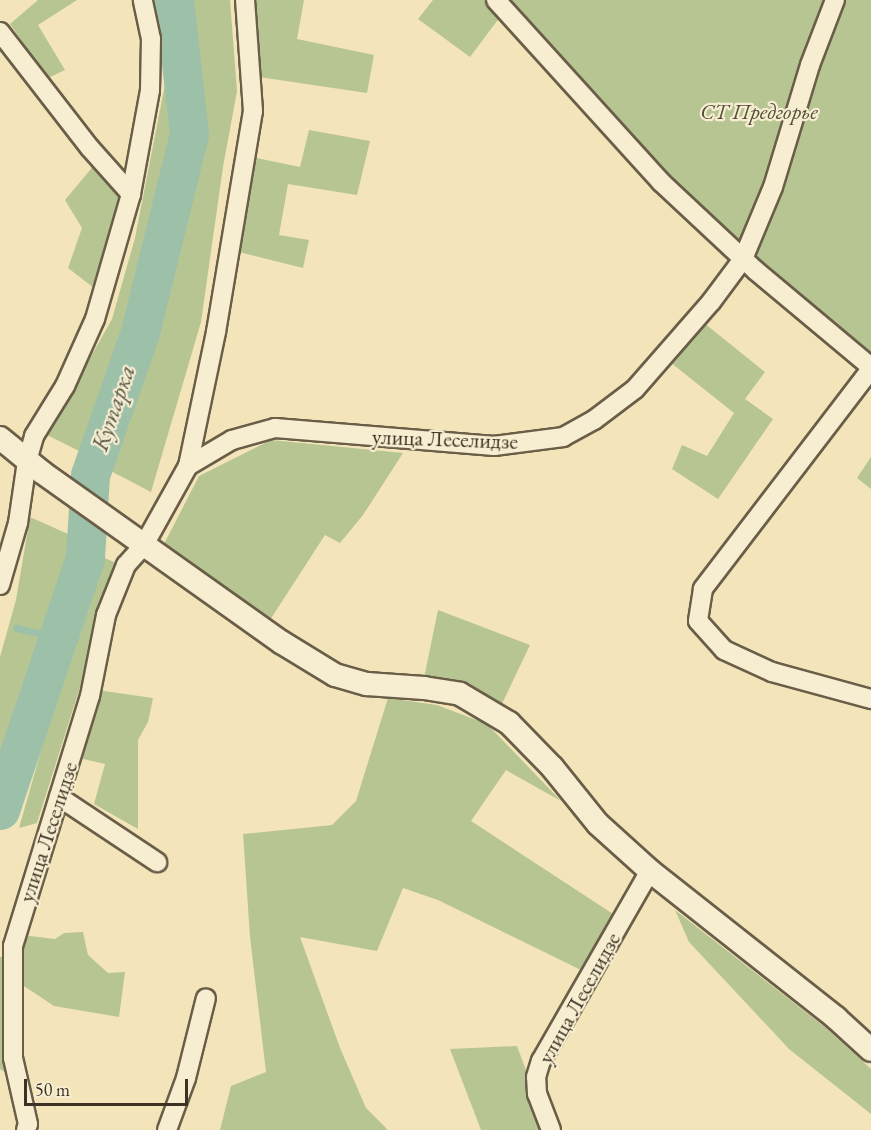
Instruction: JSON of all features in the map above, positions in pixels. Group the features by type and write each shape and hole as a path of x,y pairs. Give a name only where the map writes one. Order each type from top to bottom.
{"street":[{"path":"0,585 35,467 34,436 65,386 95,320 131,194 150,90 151,39 143,0"},
{"name":"улица Леселидзе","path":"26,1130 28,1124 14,1058 13,946 90,696 106,615 126,565 144,545 188,466 216,332 253,111 245,0"},
{"path":"496,0 661,182 743,259 871,368 703,589 698,621 724,650 772,672 871,699"},
{"name":"улица Леселидзе","path":"188,466 232,440 275,428 494,446 562,437 594,420 635,389 711,302 743,259 772,187 810,65 835,0"},
{"path":"0,32 90,148 131,194"},
{"path":"0,438 35,467 280,642 335,675 367,684 424,688 460,694 509,723 552,767 598,825 650,871 836,1018 871,1050"},
{"path":"59,797 157,862"},
{"name":"улица Леселидзе","path":"551,1130 537,1094 536,1077 541,1061 650,871"},
{"path":"166,1130 186,1078 206,998"}],"green space":[{"path":"38,0 77,0 38,25 65,70 48,78 10,24"},
{"path":"154,0 168,0 184,130 131,324 85,454 47,435 112,319 135,238 166,79"},
{"path":"190,0 230,0 237,91 223,167 201,322 151,492 107,469 132,410 199,169 199,100"},
{"path":"254,0 304,0 297,39 374,55 367,93 259,77"},
{"path":"433,0 485,0 500,17 470,57 418,19"},
{"name":"СТ Предгорье","path":"503,0 871,0 871,357 666,179"},
{"path":"309,130 370,141 357,195 288,184 279,235 309,240 303,268 235,251 251,157 300,167"},
{"path":"95,164 125,197 98,291 68,268 82,228 65,200"},
{"path":"704,323 765,372 745,399 773,419 718,499 672,469 682,445 707,456 734,413 670,362"},
{"path":"271,440 403,453 363,515 340,543 325,535 270,620 164,544 199,476"},
{"path":"871,457 871,489 857,478"},
{"path":"30,517 77,538 71,563 0,773 0,657 16,600"},
{"path":"97,555 119,564 37,823 19,828"},
{"path":"438,610 530,645 498,712 424,678"},
{"path":"97,690 153,698 148,722 138,740 138,829 94,804 105,764 75,757"},
{"path":"388,698 437,705 487,724 561,801 506,770 471,821 613,914 583,971 438,900 403,888 377,951 300,937 340,1048 366,1108 388,1130 220,1130 231,1086 266,1072 250,937 243,834 332,825 356,801"},
{"path":"675,910 826,1028 871,1069 871,1114 789,1049 689,942"},
{"path":"83,932 88,955 108,973 125,972 119,1017 54,1006 21,984 21,935 55,939 64,933"},
{"path":"0,957 2,957 5,1072 0,1069"},
{"path":"517,1046 548,1130 481,1130 450,1049"}],"waterway":[{"name":"Кутарка","path":"0,810 85,557 90,475 140,332 189,134 174,0"},
{"path":"16,628 57,638"}]}
